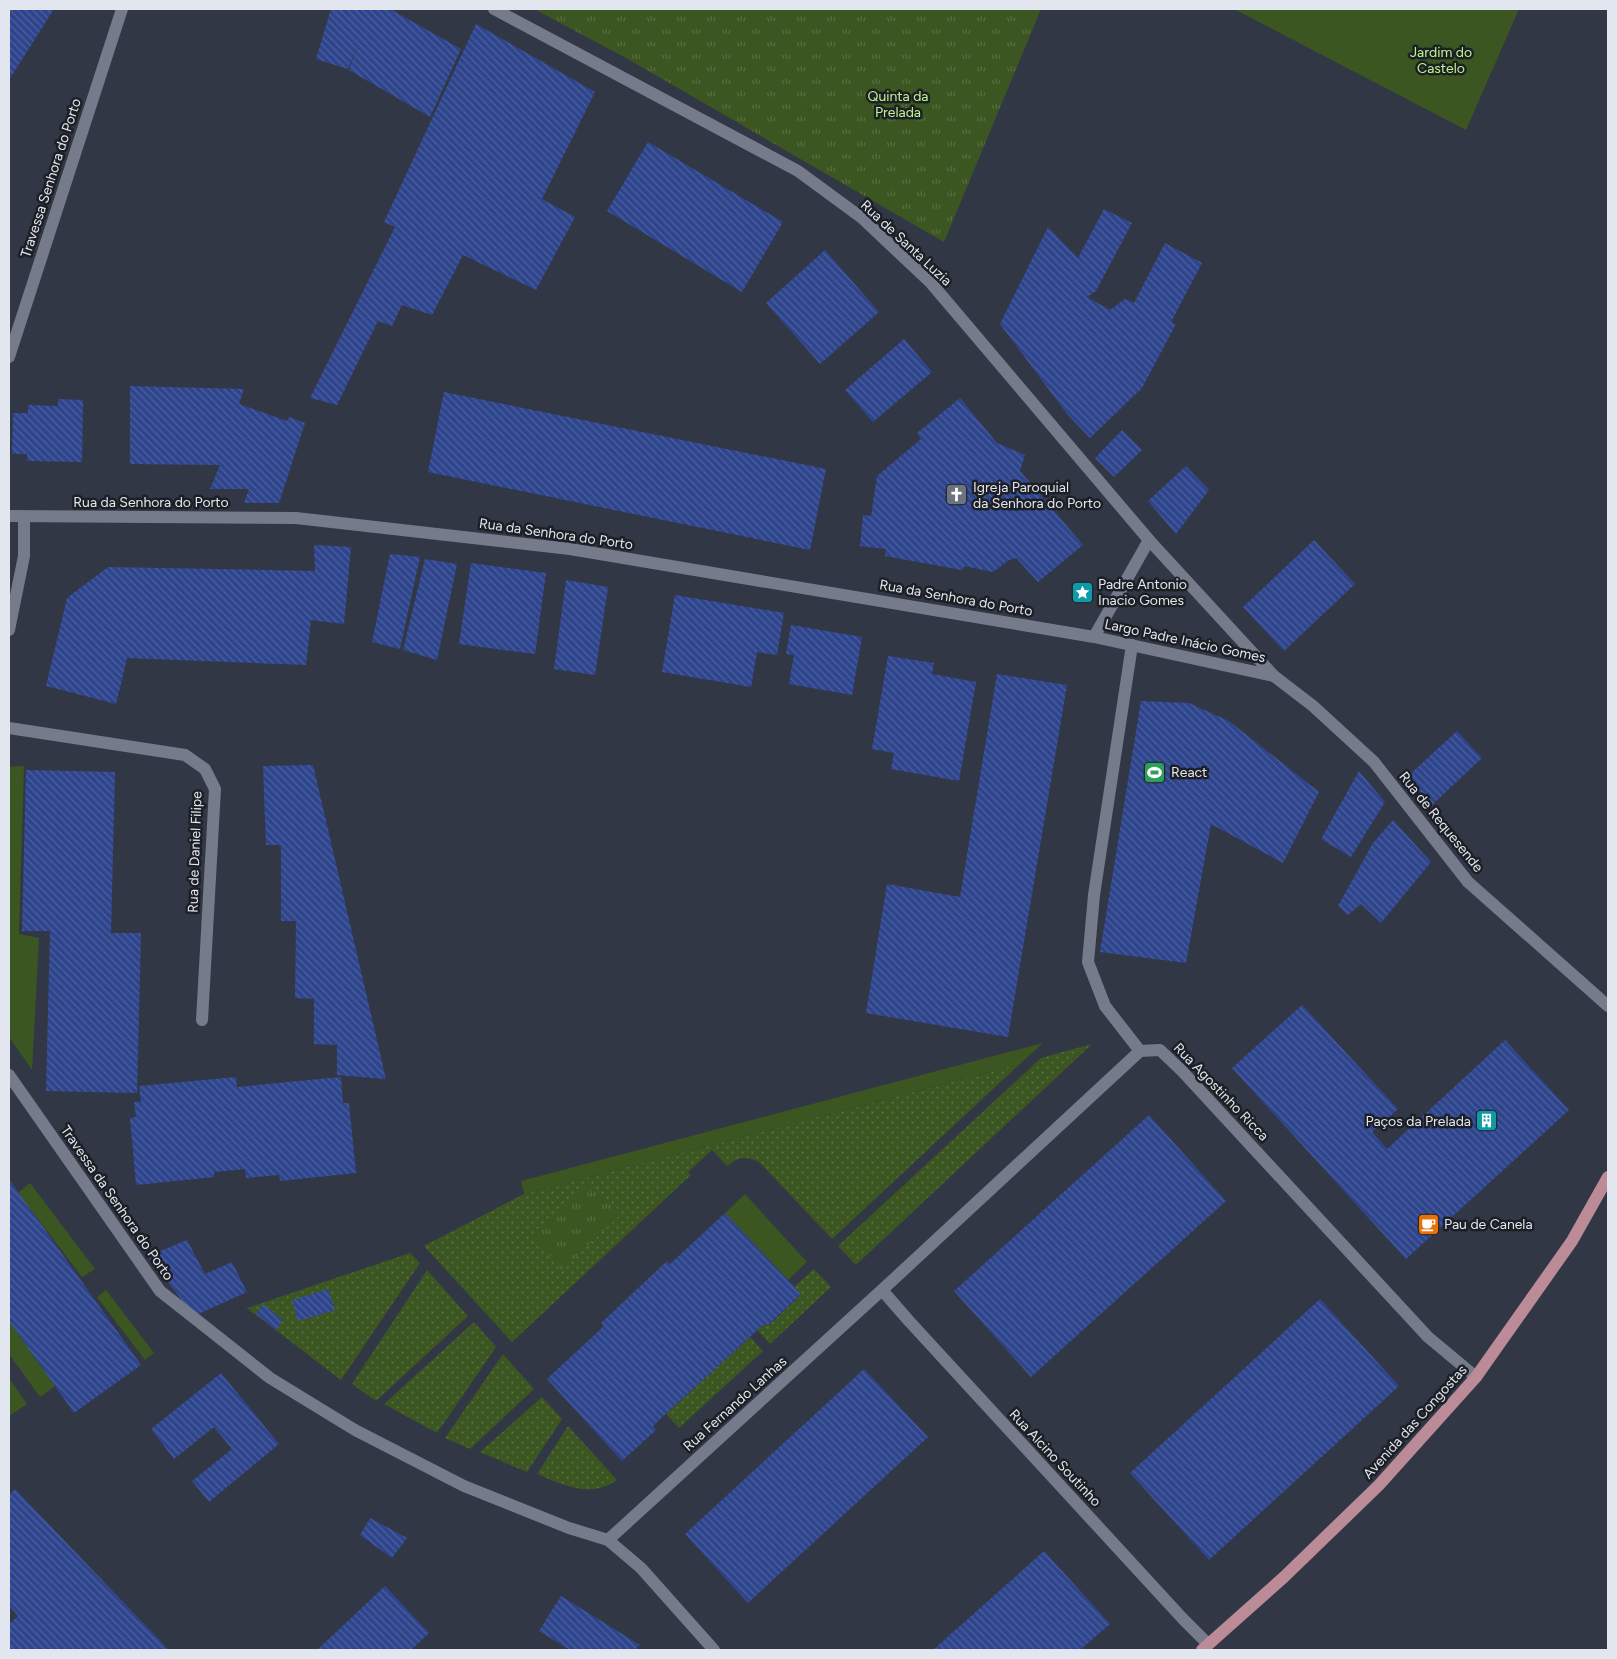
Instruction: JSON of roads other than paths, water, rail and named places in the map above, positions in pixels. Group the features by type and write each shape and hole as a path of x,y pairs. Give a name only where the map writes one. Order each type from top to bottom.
{"main road":[{"name":"Avenida das Congostas","path":"1205,1647 1284,1577 1379,1485 1476,1377 1572,1241 1608,1177"}],"street":[{"name":"Travessa Senhora do Porto","path":"9,357 122,9"},
{"name":"Rua de Santa Luzia","path":"494,9 798,172 862,218 930,283 1150,540"},
{"name":"Rua da Senhora do Porto","path":"9,516 305,519 570,549 1094,637"},
{"path":"9,630 24,556 24,517"},
{"name":"Largo Padre Inácio Gomes","path":"1150,540 1274,676 1132,645 1094,637 1150,540"},
{"path":"882,1290 1140,1051 1105,1006 1088,962 1094,894 1132,645"},
{"name":"Rua de Requesende","path":"1274,676 1313,706 1374,762 1468,882 1608,1006"},
{"name":"Rua de Daniel Filipe","path":"9,728 185,755 205,769 215,789 202,1020"},
{"name":"Rua Agostinho Ricca","path":"1140,1051 1160,1050 1182,1070 1428,1337 1476,1377"},
{"name":"Travessa da Senhora do Porto","path":"9,1075 160,1291 270,1378 355,1430 464,1486 569,1528 608,1540 641,1568 714,1650"},
{"name":"Rua Fernando Lanhas","path":"608,1540 882,1290"},
{"name":"Rua Alcino Soutinho","path":"882,1290 1130,1561 1205,1647"}],"place":[{"name":"Igreja Paroquial da Senhora do Porto","path":"957,495"},
{"name":"Padre Antonio Inacio Gomes","path":"1082,592"},
{"name":"React","path":"1155,772"},
{"name":"Paços da Prelada","path":"1487,1121"},
{"name":"Pau de Canela","path":"1428,1224"}],"park label":[{"name":"Jardim do Castelo","path":"1441,60"},
{"name":"Quinta da Prelada","path":"898,104"}]}
